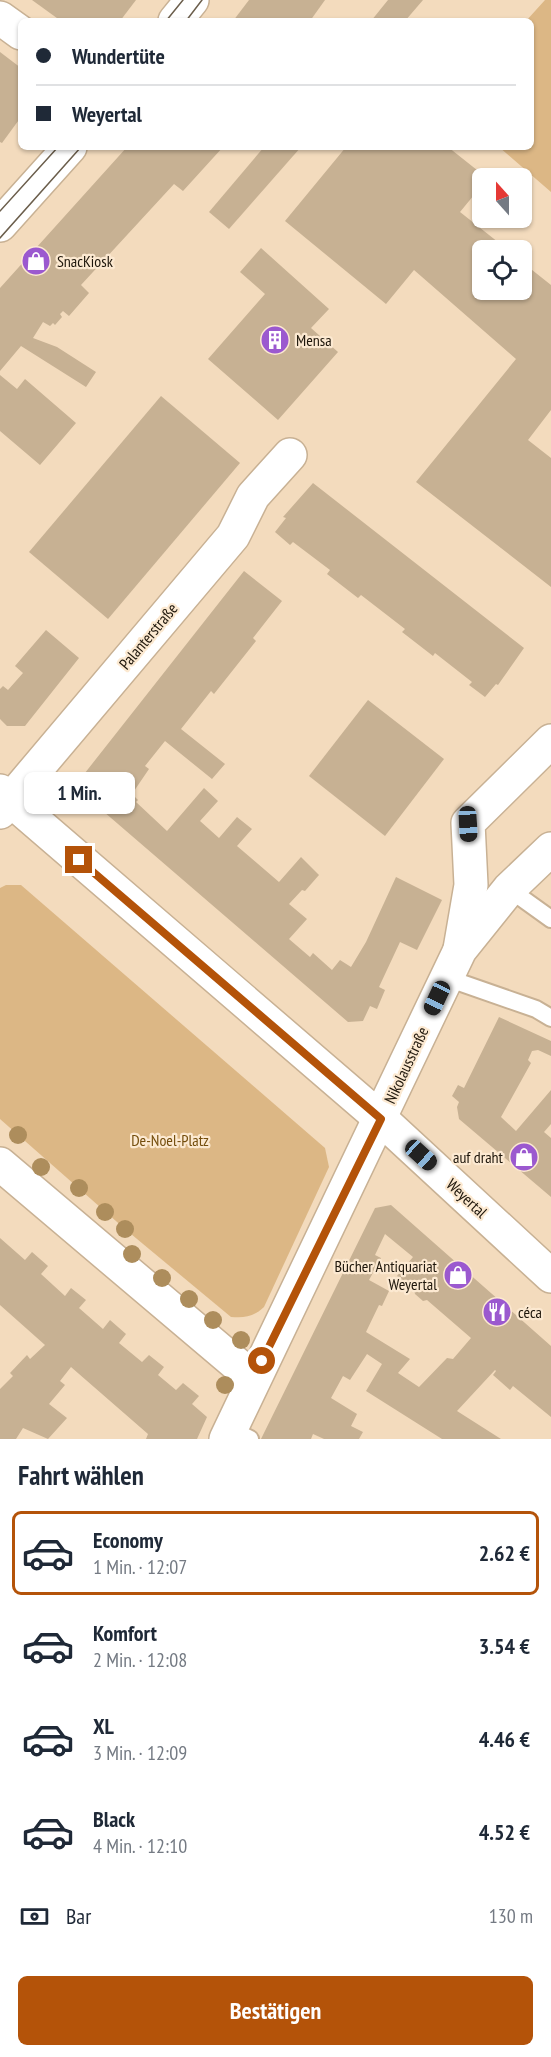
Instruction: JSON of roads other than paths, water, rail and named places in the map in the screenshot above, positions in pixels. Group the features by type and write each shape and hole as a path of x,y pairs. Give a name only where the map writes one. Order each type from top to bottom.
{"street":[{"path":"178,18 192,0"},
{"path":"0,18 18,31"},
{"path":"0,225 67,150"},
{"name":"Palanterstraße","path":"3,801 233,536 253,496 290,455"},
{"name":"Nikolausstraße","path":"453,964 471,885 468,824 551,741"},
{"name":"Weyertal","path":"3,801 381,1119 551,1276"},
{"name":"Nikolausstraße","path":"236,1436 254,1379 381,1119 453,964 509,889 551,849"},
{"path":"0,1164 254,1379"}],"lane":[{"path":"509,889 551,919"},
{"path":"453,964 551,1018"}],"tram line":[{"path":"168,18 183,0"},
{"path":"188,18 202,0"},
{"path":"0,211 55,150"},
{"path":"0,238 78,150"}],"place":[{"name":"SnacKiosk","path":"36,261"},
{"name":"Mensa","path":"275,340"},
{"name":"auf draht","path":"524,1157"},
{"name":"Bücher Antiquariat Weyertal","path":"458,1275"},
{"name":"céca","path":"497,1312"}],"park label":[{"name":"De-Noel-Platz","path":"170,1140"}]}
